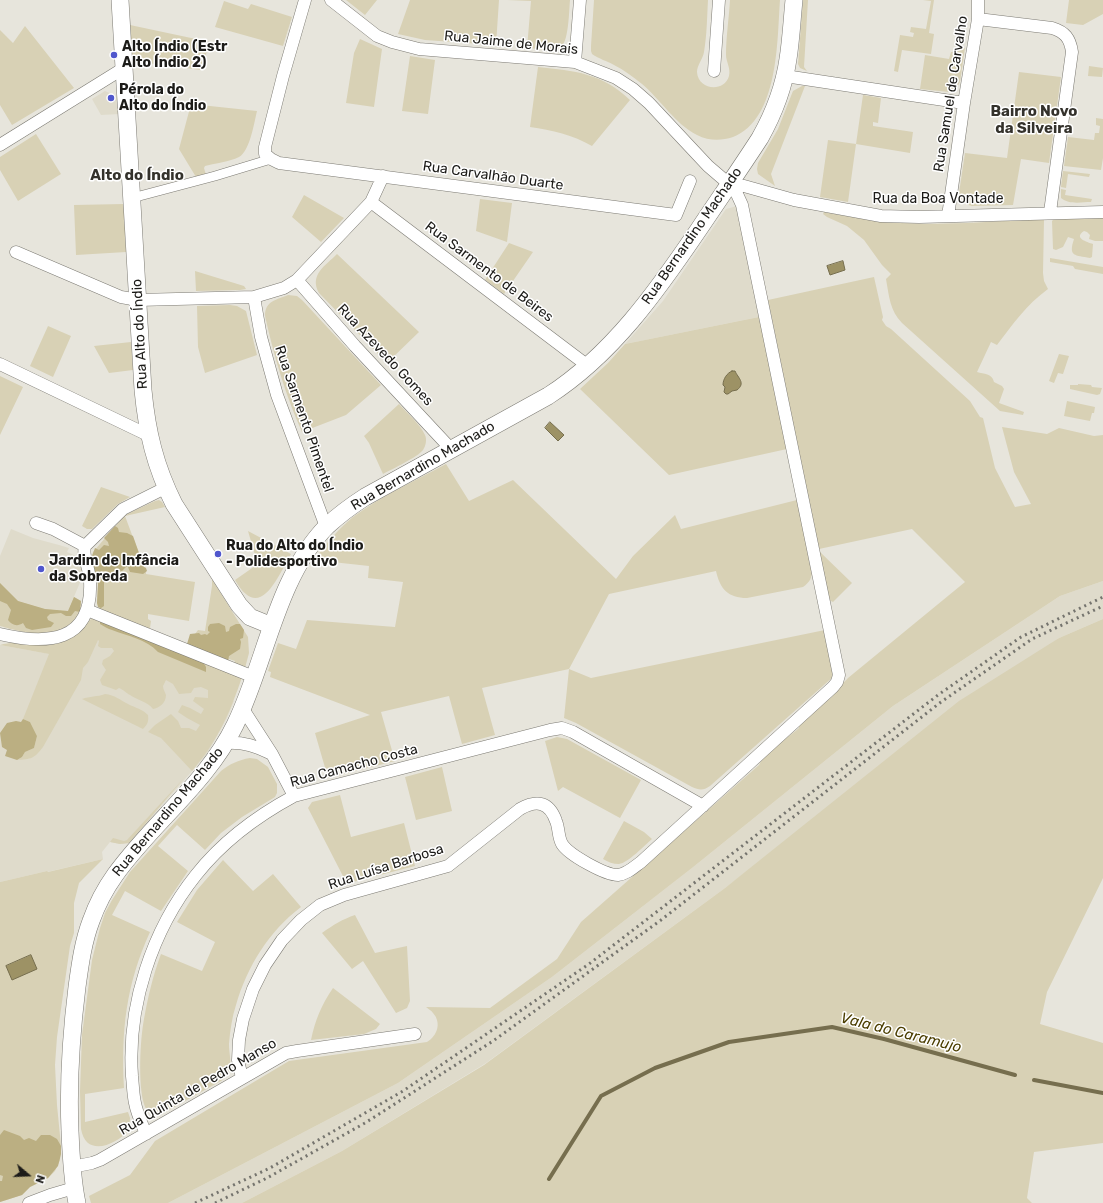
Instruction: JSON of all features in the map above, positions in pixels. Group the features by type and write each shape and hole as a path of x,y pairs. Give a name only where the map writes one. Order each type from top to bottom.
{"main road":[{"name":"Rua Alto do Índio","path":"120,0 143,390 148,435 165,488 184,521 244,611 258,621 272,626"},
{"name":"Rua Bernardino Machado","path":"76,1195 72,1167 69,1102 70,1057 80,969 90,922 102,895 114,876 214,760 235,726 243,709 272,626 301,561 314,541 343,511 365,497 548,396 568,383 588,366 618,335 672,270 730,184 772,117 785,76 794,0"}],"street":[{"path":"132,198 215,176 271,159 266,154 265,147 283,76 306,0"},
{"name":"Rua Jaime de Morais","path":"331,0 377,36 405,46 419,49 575,62 616,78 633,89 649,103 708,166 730,184"},
{"path":"575,62 580,0"},
{"path":"714,72 719,0"},
{"name":"Rua Samuel de Carvalho","path":"948,216 978,19 978,0"},
{"path":"978,19 1060,31 1067,36 1071,43 1072,52 1050,212"},
{"path":"0,145 124,68"},
{"path":"785,76 964,103"},
{"name":"Rua Carvalhão Duarte","path":"271,159 279,163 676,215 690,181"},
{"path":"16,252 122,297 138,300 254,297 284,288 297,280 371,202 383,176"},
{"name":"Rua da Boa Vontade","path":"730,184 744,186 794,200 868,215 891,217 1050,212 1103,212"},
{"name":"Rua Luísa Barbosa","path":"242,1078 238,1060 239,1040 243,1019 252,989 264,965 282,940 301,920 320,905 344,895 448,866 520,809 534,803 539,803 546,806 552,812 556,820 561,842 566,849 609,874 618,875 628,871 641,862 703,806 833,688 837,682 839,675 742,205 730,184"},
{"name":"Rua Sarmento de Beires","path":"371,202 588,366"},
{"name":"Rua Azevedo Gomes","path":"297,280 355,346 451,449"},
{"name":"Rua Sarmento Pimentel","path":"254,297 261,337 277,395 326,527"},
{"path":"0,364 148,435"},
{"path":"0,634 17,638 47,640 58,638 75,628 87,610 90,587 89,568 84,555 85,546 123,509 165,488"},
{"path":"36,523 53,529 85,546"},
{"path":"87,610 254,677"},
{"path":"243,709 272,754 294,796"},
{"name":"Rua Camacho Costa","path":"146,1134 134,1102 131,1064 132,1031 138,996 148,963 162,928 196,875 221,848 243,829 280,804 294,796 562,728 572,732 703,806"},
{"path":"225,743 239,742 252,745 272,754"},
{"name":"Rua Quinta de Pedro Manso","path":"72,1167 100,1160 286,1054 297,1051 415,1034"},
{"path":"29,1203 50,1195 76,1195"}],"shaded area":[{"path":"346,0 377,0 365,15"},
{"path":"410,0 499,0 496,45 425,40 398,34"},
{"path":"507,0 570,0 567,34 562,46 556,50 527,48 531,1"},
{"path":"594,0 708,0 705,46 697,72 698,78 706,86 717,87 722,85 729,76 726,41 730,0 780,0 778,36 773,77 767,97 759,114 748,128 733,137 720,140 702,137 689,130 675,118 656,97 632,76 592,54 591,46"},
{"path":"803,0 808,0 804,67 807,71 800,68 798,64"},
{"path":"923,0 934,0 929,33 934,34 931,54 902,50 898,72 894,71 900,35 913,37 914,33 910,32 911,27 926,29 931,1"},
{"path":"1069,0 1103,0 1103,14 1083,25 1066,23"},
{"path":"224,1 248,9 251,4 292,17 283,46 215,27"},
{"path":"130,25 210,42 201,70 132,61"},
{"path":"25,26 74,88 12,125 0,105 0,30 13,43"},
{"path":"360,39 382,49 374,107 346,103 354,53"},
{"path":"965,48 960,82 957,87 949,92 920,89 925,55 949,59 951,52 957,53 957,50"},
{"path":"410,56 435,60 428,114 402,111"},
{"path":"1089,66 1103,68 1102,77 1088,76"},
{"path":"538,67 564,70 587,75 609,84 630,100 592,146 562,134 530,127"},
{"path":"1019,72 1061,77 1049,163 1021,159 1013,205 969,205 963,202 959,193 965,153 1007,158"},
{"path":"805,86 771,174 775,186 758,174 758,163 778,129 793,91"},
{"path":"105,91 118,97 119,114 101,115 92,99"},
{"path":"863,95 881,98 878,123 873,122 873,126 913,132 910,153 856,144"},
{"path":"191,104 257,111 249,143 243,154 231,160 205,166 204,168 206,175 196,177 179,149"},
{"path":"1096,118 1103,119 1103,158 1101,170 1064,166 1068,137 1094,140 1095,133 1099,133 1100,126 1096,125"},
{"path":"36,134 61,174 18,201 0,170 0,157"},
{"path":"828,140 856,144 848,202 820,197"},
{"path":"1063,171 1090,174 1089,177 1068,174 1066,188 1061,187"},
{"path":"1061,189 1066,190 1065,195 1092,199 1091,202 1068,202 1061,198"},
{"path":"304,195 344,218 321,242 292,217"},
{"path":"480,199 512,203 507,242 476,231"},
{"path":"124,204 126,252 76,255 74,205"},
{"path":"737,206 759,317 625,344 663,301 726,209"},
{"path":"824,212 880,222 924,224 1044,220 1043,273 1044,281 1048,289 1026,308 997,345 991,342 977,372 990,375 994,382 1002,386 1004,389 999,403 1024,412 1023,415 1000,411 902,323 892,308 889,297 886,279 891,274 882,265 864,240 847,226 827,217 823,214"},
{"path":"1103,218 1103,241 1089,239 1090,235 1084,231 1080,236 1080,238 1093,244 1092,257 1090,258 1074,254 1072,252 1072,245 1074,239 1068,237 1063,247 1056,250 1053,249 1052,221 1054,219"},
{"path":"509,243 533,252 504,294 485,280"},
{"path":"337,254 419,332 387,363 319,293 316,287 317,276 320,271"},
{"path":"1050,258 1103,267 1103,274 1075,269 1073,266 1050,262"},
{"path":"843,261 845,270 830,275 827,266"},
{"path":"195,271 244,286 246,289 196,291"},
{"path":"874,277 883,317 882,320 886,326 970,401 980,417 983,418 995,468 1015,507 1031,504 1014,472 1002,427 1047,434 1059,428 1094,436 1103,435 1103,581 1060,596 893,706 692,868 552,977 398,1083 168,1203 91,1203 89,1196 130,1175 155,1141 289,1061 427,1042 436,1033 438,1025 436,1017 426,1007 490,1008 557,959 581,922 759,765 767,754 799,728 799,724 831,698 848,678 965,582 912,529 819,549 768,300"},
{"path":"288,295 297,296 302,300 381,385 346,415 302,432 280,375 265,316 265,311 269,304"},
{"path":"197,306 237,306 246,311 257,355 205,373 198,347"},
{"path":"759,317 787,449 669,475 580,389 608,363 625,344"},
{"path":"48,326 71,336 53,377 30,366"},
{"path":"131,342 133,370 109,373 94,346"},
{"path":"1059,354 1069,356 1063,374 1058,373 1054,383 1049,381"},
{"path":"732,371 735,371 741,385 737,390 726,394 724,392 724,381 727,375"},
{"path":"0,376 23,387 0,435"},
{"path":"1078,384 1102,388 1100,394 1097,395 1070,389 1070,385"},
{"path":"1067,401 1095,407 1090,421 1064,416"},
{"path":"399,404 423,431 426,438 425,445 423,450 416,456 383,474 369,443 364,436"},
{"path":"550,422 564,435 558,441 545,428"},
{"path":"446,464 469,501 513,480 616,579 633,556 675,515 681,529 797,500 812,570 811,578 803,587 747,598 740,598 726,591 720,583 716,571 609,594 569,669 482,688 495,735 462,744 449,696 381,712 395,761 328,778 315,733 370,715 270,677 271,672 268,671 278,643 296,649 307,620 395,627 403,582 368,578 369,566 314,560 332,537 353,517 364,509 387,495"},
{"path":"101,487 130,497 118,504 92,529 87,529 82,526"},
{"path":"159,500 165,507 125,516 144,567 146,568 146,574 195,582 189,621 148,614 148,619 151,621 148,632 101,612 97,603 98,584 92,556 93,552 125,515"},
{"path":"115,526 118,528 119,532 127,533 133,536 144,567 147,571 143,574 130,572 128,567 126,567 122,571 118,570 117,575 113,577 107,576 106,571 101,571 104,582 104,606 101,608 98,607 97,603 98,584 92,556 95,548 99,550 104,545 109,546 108,542 104,538"},
{"name":"Jardim de Infância da Sobreda","path":"11,529 33,538 69,548 67,552 83,559 81,580 68,611 45,609 18,601 0,583 0,556"},
{"path":"248,531 291,554 268,592 260,597 252,598 244,592 235,580 255,566 257,562"},
{"path":"819,551 852,583 833,602 829,600"},
{"path":"212,579 248,637 249,653 245,668 234,663 235,661 229,659 228,661 190,634 195,634 198,630 205,631"},
{"path":"1103,581 1103,619 1059,638 725,888 486,1063 342,1151 242,1203 168,1203 398,1083 552,977 692,868 893,706 1060,596"},
{"path":"0,583 18,601 45,609 68,611 74,597 81,601 79,614 72,623 59,630 51,632 25,632 0,626"},
{"path":"0,583 18,601 45,609 68,611 74,597 81,601 80,612 75,611 71,616 66,616 61,613 50,614 47,617 48,620 54,623 51,627 32,630 26,628 23,623 15,625 8,620 11,610 7,604 0,601"},
{"path":"93,618 242,677 233,703 222,727 209,749 192,771 161,738 148,732 171,714 178,721 181,728 189,728 196,731 200,725 178,712 182,705 201,714 204,709 193,701 195,697 208,698 208,690 201,687 194,688 191,693 179,694 173,684 166,680 163,686 166,698 158,708 153,709 119,688 116,690 102,685 100,680 106,670 102,664 103,660 110,656 114,651 112,648 101,648 98,646 98,640 88,662 83,668 81,680 43,747 32,758 17,760 22,757 25,752 34,748 37,736 30,722 23,719 49,654 0,645 14,643 51,645 58,643 68,638"},
{"path":"1103,619 1103,878 1047,992 1040,1024 1103,1043 1103,1143 1034,1152 1027,1198 1032,1203 242,1203 342,1151 484,1065 725,888 959,701 1059,638"},
{"path":"100,621 202,660 206,667 206,672 158,652 142,641 109,629 100,624"},
{"path":"219,623 225,626 226,632 229,631 230,627 236,624 240,624 244,630 243,638 240,639 240,649 229,656 228,661 187,644 190,634 199,633 201,635 207,635 210,632 208,631 208,627 210,624"},
{"path":"825,630 833,677 710,786 701,790 692,787 576,723 564,718 569,669 591,678"},
{"path":"84,633 234,701 227,718 207,754 129,843 120,844 110,842 102,852 103,859 0,882 0,645 50,654"},
{"path":"105,694 115,697 146,713 148,715 148,721 146,726 143,729 82,699"},
{"path":"23,719 30,722 37,736 34,748 25,752 22,757 17,760 5,756 7,750 2,747 0,733 7,723 16,721 21,722"},
{"path":"557,737 567,739 641,780 620,818 563,787 558,791 545,741"},
{"path":"250,758 257,759 268,767 277,784 277,793 275,797 242,817 221,833 205,850 177,825 158,846 188,871 161,911 125,891 112,915 150,932 135,971 130,989 123,1047 124,1088 85,1094 85,1122 128,1112 130,1118 129,1130 117,1140 109,1144 95,1146 89,1144 84,1138 81,1129 80,1091 82,1035 92,960 105,913 130,872 221,771 234,763"},
{"path":"442,767 452,811 416,820 405,777"},
{"path":"184,778 129,843 120,844 110,842 113,838 124,841 127,840"},
{"path":"340,795 351,837 404,823 415,866 349,883 346,882 308,808 312,802"},
{"path":"624,821 644,832 652,839 627,861 619,864 611,863 603,859"},
{"path":"103,859 79,883 74,903 74,933 70,946 57,1037 55,1065 61,1146 60,1160 55,1171 48,1178 30,1187 22,1195 0,1202 0,882"},
{"path":"223,860 253,891 273,874 301,907 279,927 269,939 246,977 232,1019 229,1044 230,1065 227,1076 221,1081 160,1115 155,1115 150,1113 145,1107 140,1074 143,1028 153,978 161,954 202,971 215,942 177,922 197,890"},
{"path":"355,915 375,953 407,946 410,1001 407,1008 396,1013 363,961 352,969 322,933 338,922"},
{"path":"31,955 37,969 12,980 6,966"},
{"path":"333,988 380,1024 376,1029 364,1034 311,1040 319,1012"},
{"path":"4,1130 20,1136 24,1140 29,1138 36,1141 41,1135 50,1135 57,1139 61,1146 61,1154 58,1166 48,1178 30,1187 22,1195 0,1202 0,1181 2,1181 3,1176 0,1175 0,1135"}],"waterway":[{"name":"Vala do Caramujo","path":"549,1179 601,1096 655,1068 729,1042 832,1027 884,1039 1015,1075"},
{"name":"Vala do Caramujo","path":"1034,1080 1103,1093"}],"railway":[{"path":"195,1203 270,1168 403,1091 589,964 938,695 1021,637 1103,597"},
{"path":"215,1203 267,1178 365,1123 493,1041 661,920 941,702 1032,639 1103,606"}],"place":[{"name":"Alto Índio (Estr Alto Índio 2)","path":"114,55"},
{"name":"Pérola do Alto do Índio","path":"111,98"},
{"name":"Rua do Alto do Índio - Polidesportivo","path":"218,554"},
{"name":"Jardim de Infância da Sobreda","path":"41,569"}],"district":[{"name":"Bairro Novo da Silveira","path":"1034,120"},
{"name":"Alto do Índio","path":"137,176"}]}
